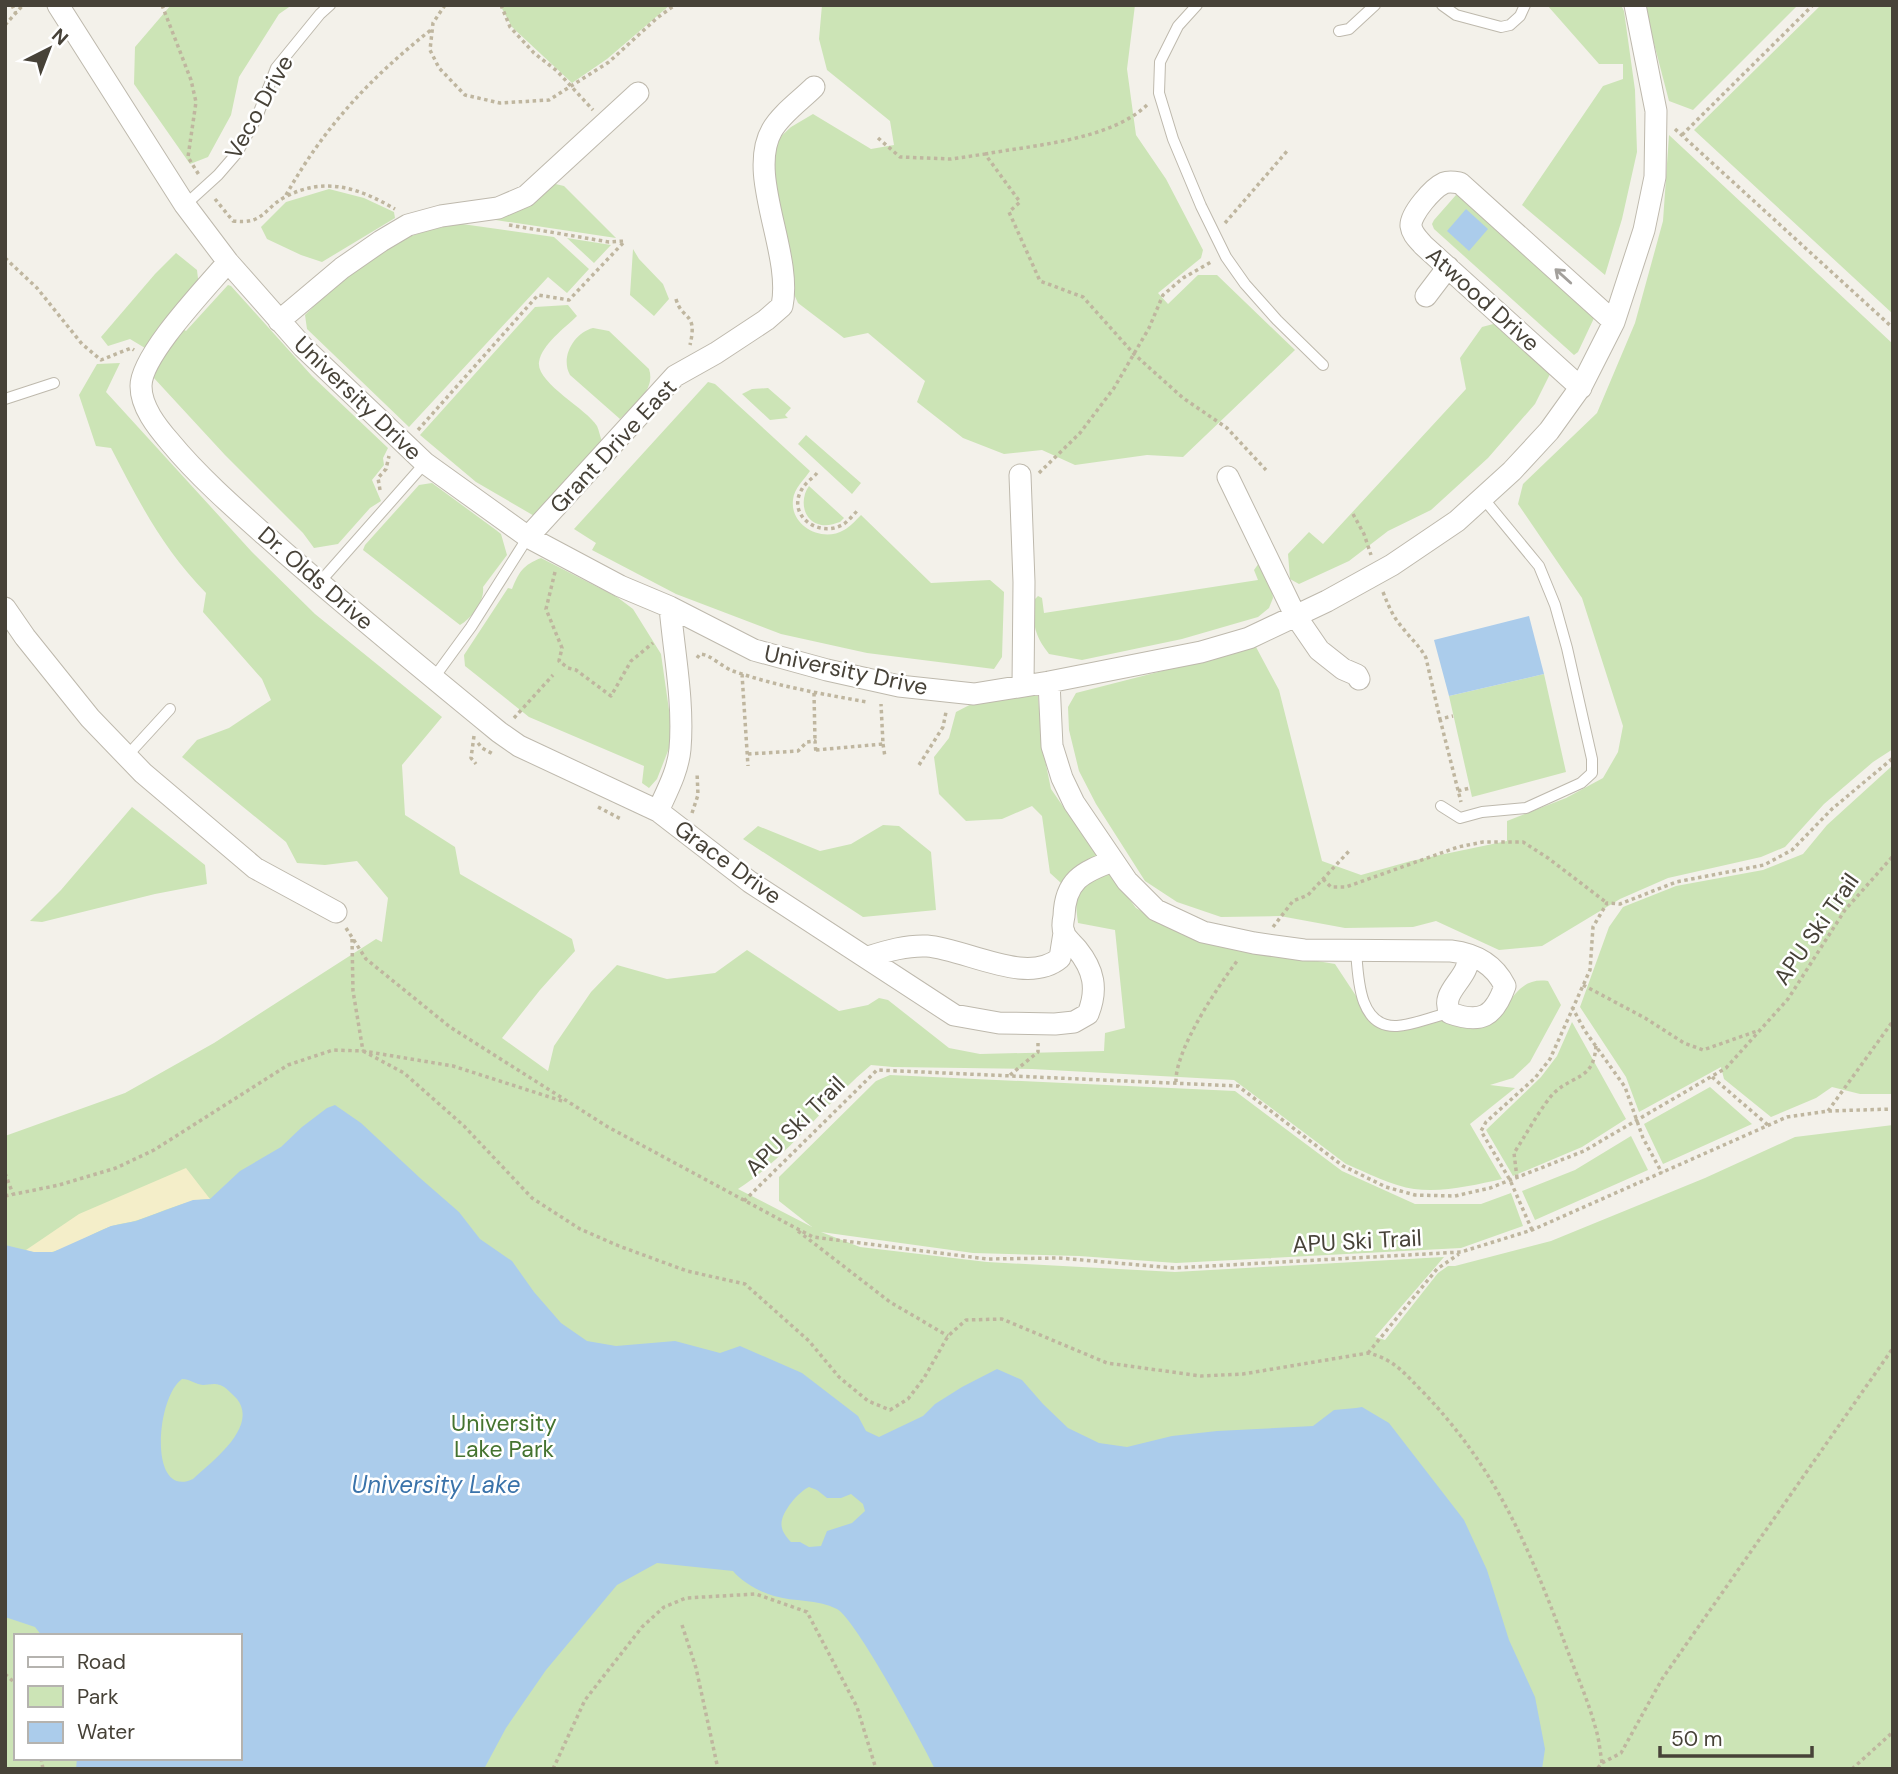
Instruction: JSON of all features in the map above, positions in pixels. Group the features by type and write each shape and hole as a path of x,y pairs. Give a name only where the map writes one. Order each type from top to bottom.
{"street":[{"name":"University Drive","path":"58,5 185,205 228,262 303,347 425,463 528,537 620,586 670,607 754,649 827,670 899,686 947,702 974,694 1201,652 1249,638 1374,576 1457,521 1512,471 1549,431 1581,387 1614,322 1644,230 1655,177 1656,111 1635,5"},
{"name":"Grant Drive East","path":"528,537 675,376 716,353 766,320 782,306 784,280 763,170 764,150 772,128 814,87"},
{"path":"279,321 342,268 381,240 408,225 441,216 498,208 526,196 638,93"},
{"name":"Atwood Drive","path":"1581,387 1415,236 1411,225 1416,210 1441,184 1451,181 1460,183 1614,322"},
{"name":"Dr. Olds Drive","path":"228,262 170,331 146,366 141,386 145,403 170,443 243,515 319,583 501,733 519,746 658,811"},
{"path":"1426,296 1448,267"},
{"path":"1020,475 1024,575 1023,686"},
{"path":"1228,477 1295,615 1319,650 1343,670 1357,675 1359,679"},
{"name":"Grace Drive","path":"670,607 680,702 680,750 672,780 658,811 750,881 954,1015 999,1023 1038,1024 1074,1022 1088,1014 1093,1001 1095,982 1087,963 1064,933"},
{"path":"5,608 90,718 143,773 255,868 336,912"},
{"path":"1049,682 1052,746 1062,778 1074,803 1127,881 1156,910 1203,932 1254,943 1304,950 1451,951 1469,955 1485,961 1498,972 1505,986 1498,1006 1485,1016 1470,1019 1450,1013 1447,999 1469,966 1469,955"},
{"path":"868,957 894,949 926,946 969,954 1009,968 1054,964 1060,958 1067,891 1083,874 1113,861"}],"lane":[{"name":"Veco Drive","path":"185,205 237,153 257,117 276,68 330,5"},
{"path":"1197,5 1178,26 1160,62 1158,93 1173,139 1215,235 1245,284 1323,365"},
{"path":"1339,31 1349,29 1375,5"},
{"path":"1442,5 1456,15 1501,27 1510,26 1520,16 1525,5"},
{"path":"5,399 54,383"},
{"path":"319,583 425,463"},
{"path":"1441,806 1461,818 1482,812 1526,808 1581,783 1592,773 1592,759 1555,604 1539,566 1483,498"},
{"path":"433,679 471,627 528,537"},
{"path":"126,757 170,709"},
{"path":"1356,949 1359,991 1372,1017 1386,1025 1398,1026 1450,1013"}],"path":[{"path":"12,5 16,14"},
{"path":"5,25 23,5"},
{"path":"162,5 191,80 196,102 188,157 223,211 233,220 245,222 265,215 285,197 308,156 345,108 394,59 432,28"},
{"path":"446,5 433,23 429,50 439,68 465,94 500,103 550,100 608,62 675,5"},
{"path":"500,5 510,27 604,122"},
{"path":"1813,5 1682,135 1893,328"},
{"path":"878,138 900,157 951,159 985,155 1085,136 1137,115 1158,93"},
{"path":"1215,235 1288,150"},
{"path":"985,155 1020,202 1009,212 1040,281 1083,297 1135,354 1183,398 1227,428 1266,470"},
{"path":"285,197 324,185 336,185 373,197 403,215"},
{"path":"385,509 378,478 386,469 390,456 538,295 569,300 625,241 608,242 502,225"},
{"path":"1020,475 1036,475 1080,433 1114,388 1135,354 1163,295 1224,252"},
{"path":"5,258 37,288 82,344 101,360 131,348"},
{"path":"676,299 678,306 691,318 691,341 685,352"},
{"path":"817,473 801,489 799,500 800,512 810,526 817,529 834,528 843,525 858,510"},
{"path":"1353,514 1370,551 1374,576 1388,607 1422,649 1426,658 1462,803"},
{"path":"559,554 546,609 562,648 559,661 611,696 631,661 655,641 674,648"},
{"path":"695,660 700,654 705,654 724,668 742,674 868,702"},
{"path":"742,674 748,766"},
{"path":"501,733 553,675"},
{"path":"814,692 816,752 883,744"},
{"path":"934,711 947,702"},
{"path":"919,765 943,727 947,702"},
{"path":"885,757 881,704 889,706"},
{"path":"1440,719 1453,716"},
{"path":"748,754 798,751 807,742 815,741"},
{"path":"1323,879 1331,887 1346,887 1458,847 1483,842 1523,842 1606,903 1620,904 1676,882 1764,865 1793,850 1832,809 1893,758"},
{"path":"682,830 691,816 698,795 696,771 700,764"},
{"path":"1458,791 1470,788"},
{"name":"APU Ski Trail","path":"1893,856 1844,911 1788,999 1726,1068 1584,1151 1490,1188 1455,1196 1415,1195 1386,1187 1343,1166 1237,1087 877,1070 744,1201 813,1237 987,1259 1059,1258 1174,1268 1461,1252 1532,1230 1787,1117 1828,1111 1893,1109"},
{"path":"1532,1230 1510,1180 1482,1131 1486,1122 1535,1077 1550,1059 1590,970 1593,927 1606,903"},
{"path":"336,912 366,959 450,1027 608,1127 744,1201"},
{"path":"352,937 353,992 363,1051"},
{"path":"1583,985 1645,1018 1684,1043 1703,1050 1761,1029"},
{"path":"1573,1007 1584,1031 1625,1087 1636,1121 1662,1173"},
{"path":"1828,1111 1893,1021"},
{"path":"1009,1076 1038,1052 1038,1024"},
{"path":"1517,1178 1514,1153 1554,1092 1584,1076 1595,1060 1596,1045"},
{"path":"5,1196 59,1185 116,1168 154,1150 288,1065 333,1050 363,1051 453,1066 571,1104"},
{"path":"363,1051 404,1073 464,1126 532,1198 580,1229 687,1271 745,1284 809,1341 839,1377 869,1401 890,1410 908,1399 924,1378 948,1336 966,1320 1002,1319 1107,1363 1201,1376 1243,1374 1368,1353 1385,1356 1401,1369 1467,1443 1511,1512 1538,1571 1591,1713 1602,1763"},
{"path":"1712,1077 1769,1126"},
{"path":"5,1173 13,1194"},
{"path":"790,1225 890,1302 948,1336"},
{"path":"1368,1353 1437,1269 1461,1252"},
{"path":"1597,1769 1602,1763 1621,1753 1662,1679 1893,1348"},
{"path":"553,1769 585,1700 642,1627 664,1607 686,1598 727,1594 756,1594 807,1612 857,1707 876,1769"},
{"path":"682,1625 699,1680 718,1769"},
{"path":"1852,1769 1893,1732"}],"green space":[{"path":"171,5 292,5 279,14 239,77 231,115 208,157 190,164 134,84 135,47"},
{"path":"500,5 670,5 607,59 572,83 512,27"},
{"path":"822,5 1135,5 1127,69 1136,135 1166,179 1203,250 1201,258 1158,293 1168,304 1198,275 1217,275 1295,350 1183,457 1147,455 1075,465 1042,450 1004,454 963,438 917,402 925,381 868,333 844,338 798,303 792,290 771,182 776,141 791,127 813,114 871,149 894,145 890,121 827,70 819,39"},
{"path":"1547,5 1621,5 1624,11 1635,90 1637,152 1622,219 1605,275 1522,205 1603,86 1623,79 1623,64 1599,64"},
{"path":"1644,5 1798,5 1693,110 1669,101"},
{"path":"1821,5 1893,5 1893,314 1694,130"},
{"path":"1669,135 1893,344 1893,749 1873,762 1824,804 1785,847 1761,857 1668,878 1620,899 1542,946 1499,950 1436,921 1413,927 1345,928 1280,916 1221,917 1177,902 1145,881 1096,804 1079,771 1069,730 1068,707 1076,693 1256,647 1279,690 1322,861 1361,875 1411,861 1507,841 1507,821 1566,798 1603,778 1618,752 1623,726 1582,598 1518,504 1523,484 1597,413 1635,323 1663,221"},
{"path":"551,183 564,186 616,238 489,219"},
{"path":"329,189 364,198 394,212 395,218 322,262 267,239 261,227 286,202"},
{"path":"1456,195 1464,197 1595,316 1578,352 1574,355 1434,229 1434,220"},
{"path":"462,224 554,237 589,269 567,293 548,277 409,427 307,329 305,315 342,282 387,249 420,233"},
{"path":"567,238 611,245 594,263"},
{"path":"633,249 663,284 669,299 654,316 630,295"},
{"path":"176,253 197,270 199,287 145,348 130,339 108,346 101,337"},
{"path":"228,285 312,376 388,448 383,458 384,465 372,480 381,501 370,508 338,544 314,548 303,533 225,455 153,377 155,365 183,329 186,331"},
{"path":"568,305 577,316 545,349 539,362 540,370 553,387 592,419 602,441 536,517 476,482 420,435 535,307"},
{"path":"1497,323 1551,372 1535,404 1488,458 1431,510 1388,531 1349,561 1299,584 1290,579 1288,554 1309,532 1323,544 1466,389 1460,358 1482,327"},
{"path":"593,328 609,331 649,369 647,390 620,419 570,375 567,368 568,354 575,340"},
{"name":"University Lake Park","path":"120,363 106,392 252,552 315,614 442,717 402,765 405,815 455,847 460,874 572,939 575,951 502,1038 548,1071 554,1046 591,992 617,965 667,979 715,973 747,950 839,1011 868,1005 879,998 888,1000 949,1048 980,1054 1104,1051 1105,1033 1125,1028 1115,930 1078,923 1076,901 1079,889 1107,869 1136,908 1170,927 1259,951 1335,964 1364,1008 1395,1030 1505,1007 1519,991 1534,981 1548,981 1561,1005 1530,1062 1513,1078 1490,1085 1515,1088 1470,1124 1502,1179 1436,1190 1414,1189 1388,1182 1346,1164 1234,1080 1032,1069 871,1065 790,1146 738,1189 812,1227 779,1201 779,1177 876,1081 890,1075 1235,1091 1342,1171 1415,1204 1481,1204 1511,1193 1523,1226 1461,1248 1176,1263 1079,1256 973,1253 821,1232 860,1247 987,1262 1175,1272 1444,1257 1375,1337 1385,1340 1438,1273 1448,1266 1551,1241 1705,1178 1795,1137 1893,1125 1893,1769 5,1769 5,1136 125,1093 214,1043 376,939 382,942 388,898 357,861 325,865 297,863 286,842 182,757 197,740 229,728 271,700 262,679 203,612 206,593 164,542 111,448 96,446 79,395 97,364"},
{"path":"708,382 715,384 810,471 797,488 793,500 797,517 809,530 835,534 861,515 931,583 990,580 1004,592 1002,657 994,669 867,653 781,634 676,594 592,550 596,543 574,529"},
{"path":"768,388 791,408 785,415 788,418 770,420 742,394 752,389"},
{"path":"806,435 861,483 852,494 798,444"},
{"path":"432,483 501,534 507,555 483,587 482,598 476,609 460,625 363,550 419,485"},
{"path":"809,486 844,518 840,522 821,525 809,518 804,508 804,496"},
{"path":"541,558 617,597 633,609 661,654 673,738 657,779 649,788 642,783 644,766 529,717 465,666 464,655 508,588 512,589 526,566"},
{"path":"1259,563 1271,582 1273,598 1269,608 1258,617 1182,639 1082,660 1049,654 1035,628 1034,607 1038,596 1042,598 1044,613 1258,580 1254,570"},
{"path":"1544,674 1566,772 1472,797 1449,696"},
{"path":"1017,695 1038,696 1042,745 1051,789 1100,860 1061,883 1050,873 1042,816 1032,806 1002,819 966,821 939,794 934,757 949,738 956,712 981,699"},
{"path":"1893,765 1893,1094 1860,1094 1832,1087 1816,1098 1771,1117 1724,1079 1721,1067 1639,1112 1626,1077 1580,1007 1609,927 1623,907 1676,886 1763,870 1803,854 1827,825"},
{"path":"132,807 205,865 207,884 42,922 30,921 61,890"},
{"path":"883,825 899,826 931,852 936,910 863,917 743,839 758,826 820,851 851,844"},
{"path":"1572,1022 1626,1119 1582,1147 1513,1176 1486,1130 1541,1077 1557,1056"},
{"path":"1710,1087 1752,1124 1663,1164 1644,1124"},
{"path":"1631,1136 1648,1170 1535,1220 1522,1191 1575,1170"}],"sand":[{"path":"186,1168 210,1199 182,1204 135,1221 112,1226 59,1250 37,1253 26,1250 79,1214"}],"water":[{"path":"1466,209 1488,229 1469,251 1447,231"},
{"path":"1529,616 1544,674 1449,696 1434,640"},
{"name":"University Lake","path":"335,1105 361,1123 459,1212 480,1239 512,1261 561,1323 587,1341 616,1346 675,1341 720,1353 740,1346 802,1373 858,1416 866,1431 879,1437 923,1416 935,1404 997,1369 1022,1380 1068,1428 1099,1443 1127,1447 1172,1436 1313,1426 1334,1410 1362,1407 1389,1423 1464,1520 1487,1570 1509,1640 1535,1697 1545,1749 1542,1769 935,1769 873,1657 846,1617 837,1609 769,1594 746,1583 733,1571 657,1563 617,1585 546,1670 506,1728 484,1769 76,1769 77,1760 242,1760 242,1634 40,1634 35,1627 5,1617 5,1245 34,1252 53,1252 111,1226 136,1221 193,1200 210,1199 240,1171 281,1147 302,1127","holes":["182,1379 224,1387 237,1399 242,1410 242,1421 221,1454 193,1479 179,1481 169,1475 163,1461 162,1424 173,1389","809,1487 827,1498 841,1498 851,1494 863,1504 865,1511 852,1523 827,1531 821,1546 809,1547 800,1542 791,1542 783,1530 783,1517 805,1490"]}]}
